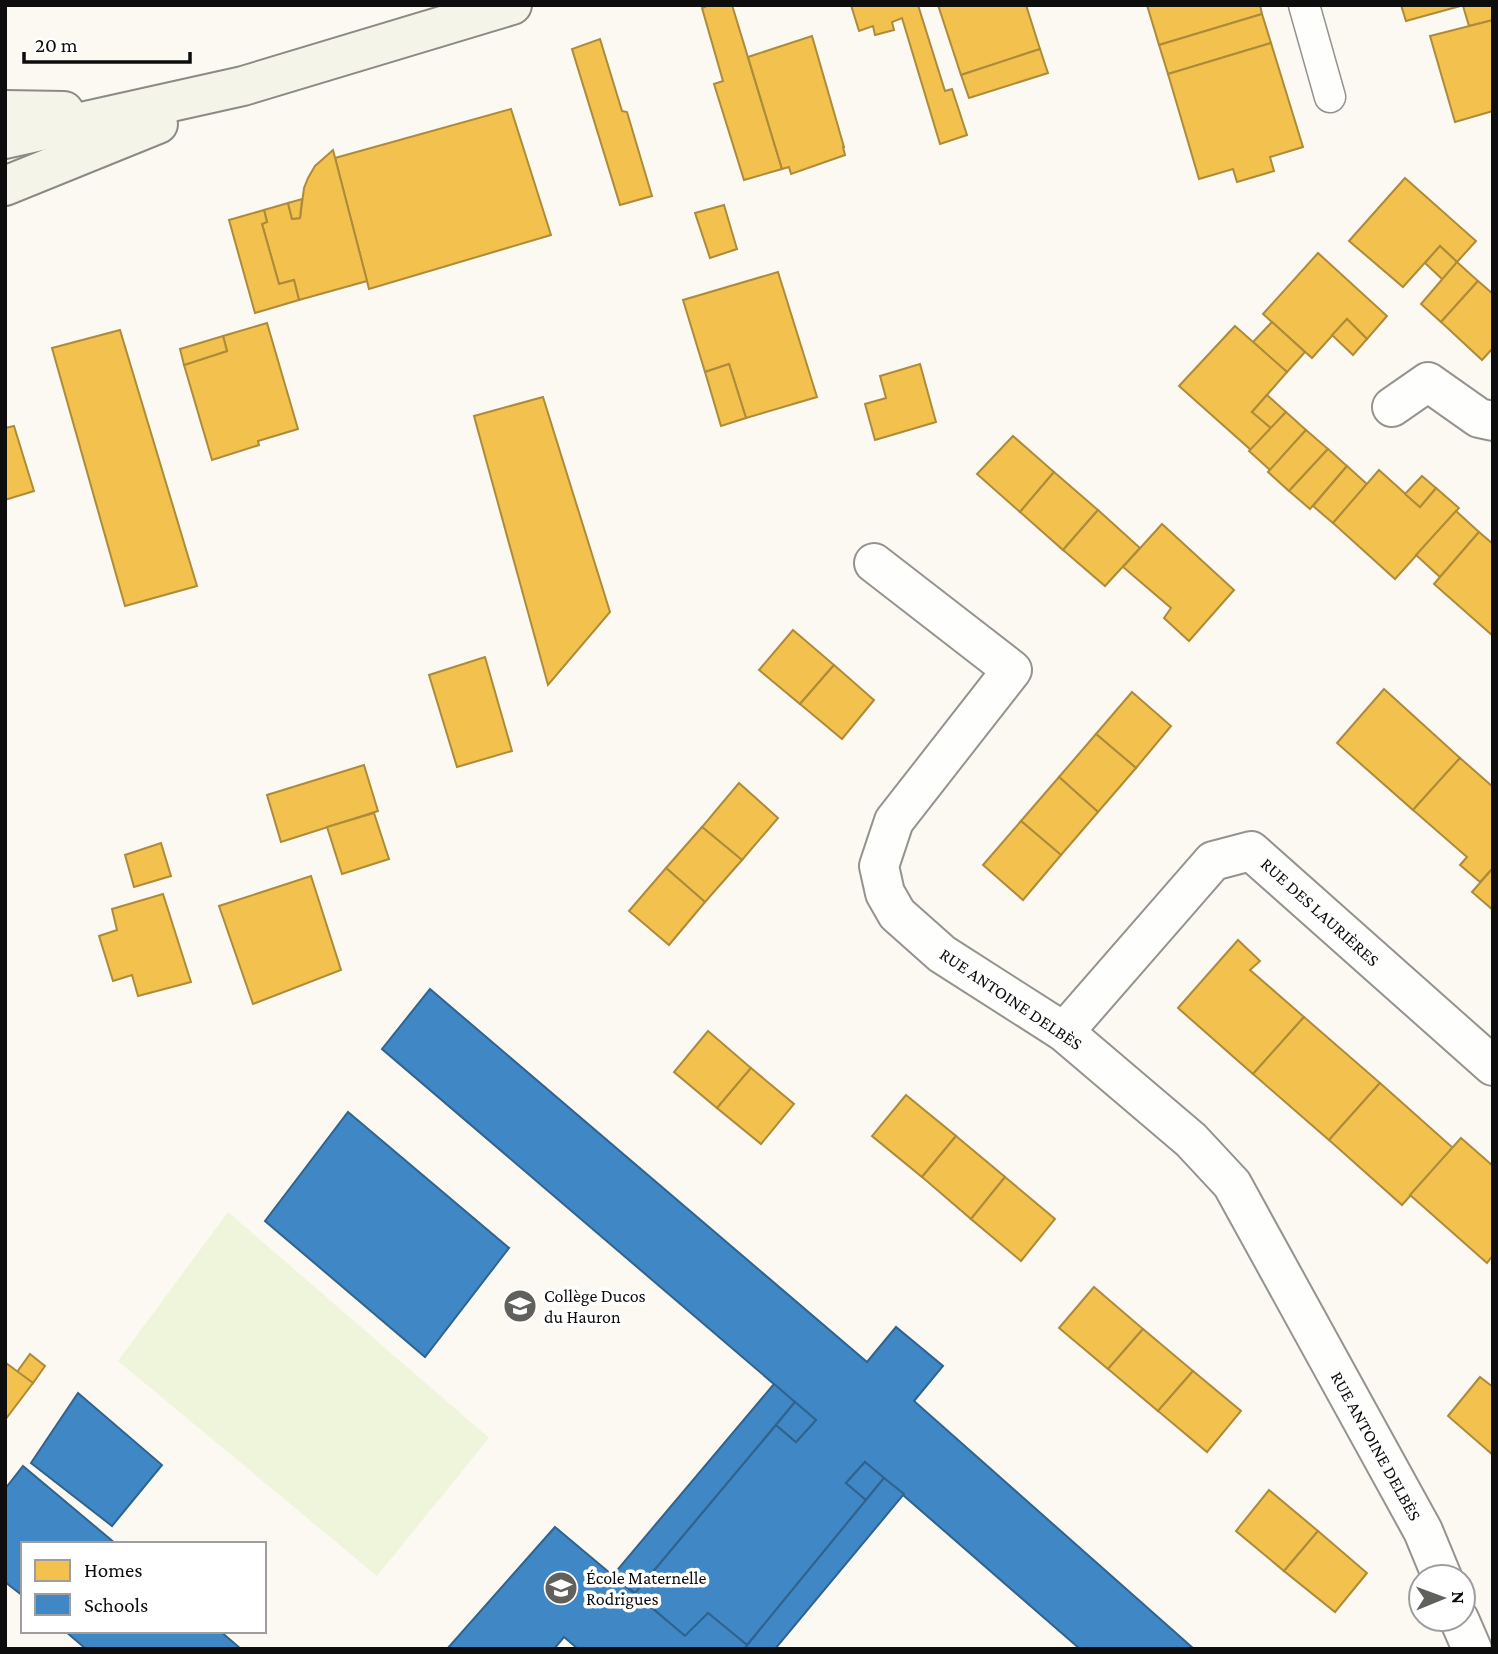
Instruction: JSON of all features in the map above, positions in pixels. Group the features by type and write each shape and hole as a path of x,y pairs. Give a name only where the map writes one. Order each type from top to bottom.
{"main road":[{"path":"5,139 243,86 512,5"},
{"path":"5,110 64,111 243,86"},
{"path":"5,186 212,103 243,86"}],"street":[{"path":"1392,407 1428,382 1479,418 1493,421"},
{"name":"RUE ANTOINE DELBÈS","path":"874,563 1012,670 894,821 879,866 885,893 897,914 942,954 1064,1032 1191,1140 1232,1184 1423,1531 1436,1563"},
{"name":"RUE DES LAURIÈRES","path":"1064,1032 1213,861 1251,851 1493,1066"}],"lane":[{"path":"1304,5 1330,97"}],"green space":[{"path":"228,1212 489,1438 377,1576 118,1361"}],"building: Homes":[{"path":"709,5 732,5 782,169 744,180 714,84 723,81 702,8"},
{"path":"851,5 918,5 945,91 952,89 967,135 940,144 902,18 892,22 894,30 875,35 873,26 859,31"},
{"path":"938,5 1026,5 1040,49 961,75"},
{"path":"1147,5 1260,5 1262,14 1159,45"},
{"path":"1401,5 1464,5 1406,21"},
{"path":"1493,5 1493,20 1469,26 1463,6"},
{"path":"1262,14 1271,43 1168,74 1159,45"},
{"path":"1493,20 1493,111 1455,122 1430,36"},
{"path":"812,36 845,155 791,174 789,167 782,169 748,57"},
{"path":"600,39 622,111 627,112 652,196 620,205 572,49"},
{"path":"1271,43 1303,147 1270,157 1274,171 1237,182 1233,169 1199,179 1168,74"},
{"path":"1040,49 1048,73 969,98 961,75"},
{"path":"511,109 551,235 369,289 335,158"},
{"path":"333,150 367,281 299,300 294,280 279,284 262,224 267,222 264,210 288,203 292,219 300,218 308,178 315,166"},
{"path":"1405,178 1476,241 1457,262 1440,246 1403,287 1349,241"},
{"path":"302,199 300,218 292,219 288,203"},
{"path":"724,205 737,249 710,258 695,213"},
{"path":"264,210 267,222 262,224 279,284 294,280 299,300 255,313 229,220"},
{"path":"1440,246 1457,262 1443,280 1425,263"},
{"path":"1318,253 1387,316 1367,339 1347,319 1312,358 1263,314"},
{"path":"1457,262 1478,281 1441,322 1421,304"},
{"path":"778,272 817,397 746,418 729,364 705,372 683,300"},
{"path":"1478,281 1493,294 1493,348 1482,360 1441,322"},
{"path":"1347,319 1367,339 1353,355 1332,335"},
{"path":"1272,322 1305,352 1287,372 1253,342"},
{"path":"267,323 298,429 258,441 259,445 212,460 184,365 227,351 223,336"},
{"path":"1235,326 1287,372 1252,412 1271,428 1251,450 1179,386"},
{"path":"120,330 197,586 125,606 52,348"},
{"path":"223,336 227,351 184,365 180,349"},
{"path":"729,364 746,418 721,426 705,372"},
{"path":"920,364 936,422 875,440 865,404 886,398 880,376"},
{"path":"1267,395 1286,412 1271,428 1252,412"},
{"path":"543,397 610,612 548,685 474,416"},
{"path":"1286,412 1306,430 1270,470 1249,451"},
{"path":"14,426 34,491 5,500 5,428"},
{"path":"1306,430 1328,449 1289,491 1268,472"},
{"path":"1013,436 1054,472 1020,512 977,474"},
{"path":"1328,449 1347,466 1310,509 1289,491"},
{"path":"1347,466 1367,484 1333,523 1313,506"},
{"path":"1379,470 1420,507 1436,488 1459,508 1395,579 1333,523"},
{"path":"1054,472 1098,510 1063,550 1020,512"},
{"path":"1422,476 1436,488 1420,507 1405,494"},
{"path":"1098,510 1140,548 1105,586 1063,550"},
{"path":"1456,511 1479,532 1440,577 1416,555"},
{"path":"1162,524 1234,590 1189,641 1164,618 1171,608 1123,567"},
{"path":"1479,532 1493,544 1493,636 1434,584"},
{"path":"793,630 834,665 800,704 759,670"},
{"path":"485,657 512,751 457,767 429,675"},
{"path":"834,665 874,700 842,739 800,704"},
{"path":"1384,689 1460,758 1413,810 1337,743"},
{"path":"1132,692 1171,726 1136,768 1096,734"},
{"path":"1096,734 1136,768 1098,812 1059,777"},
{"path":"1460,758 1493,787 1493,868 1480,882 1460,865 1467,857 1413,810"},
{"path":"364,765 378,811 281,842 267,795"},
{"path":"1059,777 1098,812 1061,855 1021,821"},
{"path":"739,783 778,818 742,860 702,827"},
{"path":"374,813 389,859 342,874 327,827"},
{"path":"1021,821 1061,855 1023,900 983,865"},
{"path":"702,827 742,860 705,902 666,868"},
{"path":"161,843 171,876 134,887 125,855"},
{"path":"666,868 705,902 669,945 629,911"},
{"path":"1493,868 1493,910 1472,892"},
{"path":"311,876 341,970 253,1004 219,906"},
{"path":"163,894 191,982 138,996 132,975 113,981 99,936 117,930 112,909"},
{"path":"1238,940 1260,961 1250,970 1304,1017 1253,1074 1178,1008"},
{"path":"1304,1017 1380,1083 1329,1140 1253,1074"},
{"path":"708,1031 751,1068 717,1108 674,1072"},
{"path":"751,1068 794,1104 761,1144 717,1108"},
{"path":"1380,1083 1453,1148 1402,1205 1329,1140"},
{"path":"906,1095 956,1136 922,1177 872,1136"},
{"path":"956,1136 1005,1177 971,1219 922,1177"},
{"path":"1461,1138 1493,1166 1493,1255 1487,1263 1410,1195"},
{"path":"1005,1177 1055,1219 1021,1261 971,1219"},
{"path":"1094,1287 1143,1329 1108,1369 1059,1328"},
{"path":"1143,1329 1193,1371 1158,1411 1108,1369"},
{"path":"30,1354 45,1366 33,1383 17,1372"},
{"path":"5,1364 33,1383 5,1420"},
{"path":"1193,1371 1241,1411 1207,1452 1158,1411"},
{"path":"1480,1377 1493,1387 1493,1455 1448,1416"},
{"path":"1269,1490 1318,1531 1284,1571 1236,1531"},
{"path":"1318,1531 1367,1573 1335,1612 1284,1571"}],"building: Schools":[{"path":"430,989 867,1362 896,1327 943,1366 914,1401 1194,1649 1080,1649 865,1462 846,1483 866,1500 747,1645 708,1613 685,1636 635,1593 776,1425 796,1442 816,1420 382,1049"},
{"path":"348,1112 509,1248 425,1357 265,1221"},
{"path":"774,1384 795,1402 635,1593 613,1575"},
{"path":"78,1393 162,1465 112,1526 31,1463"},
{"path":"795,1402 816,1420 796,1442 776,1425"},
{"path":"865,1462 884,1478 866,1500 846,1483"},
{"path":"23,1466 114,1542 21,1542 21,1594 5,1582 5,1489"},
{"path":"884,1478 904,1494 775,1649 744,1649"},
{"name":"École Maternelle Rodrigues","path":"555,1527 685,1636 708,1613 747,1645 744,1649 578,1649 564,1637 554,1649 447,1649"},
{"path":"67,1633 222,1633 241,1649 86,1649"}],"place":[{"name":"Collège Ducos du Hauron","path":"520,1306"},
{"name":"École Maternelle Rodrigues","path":"561,1588"}]}
